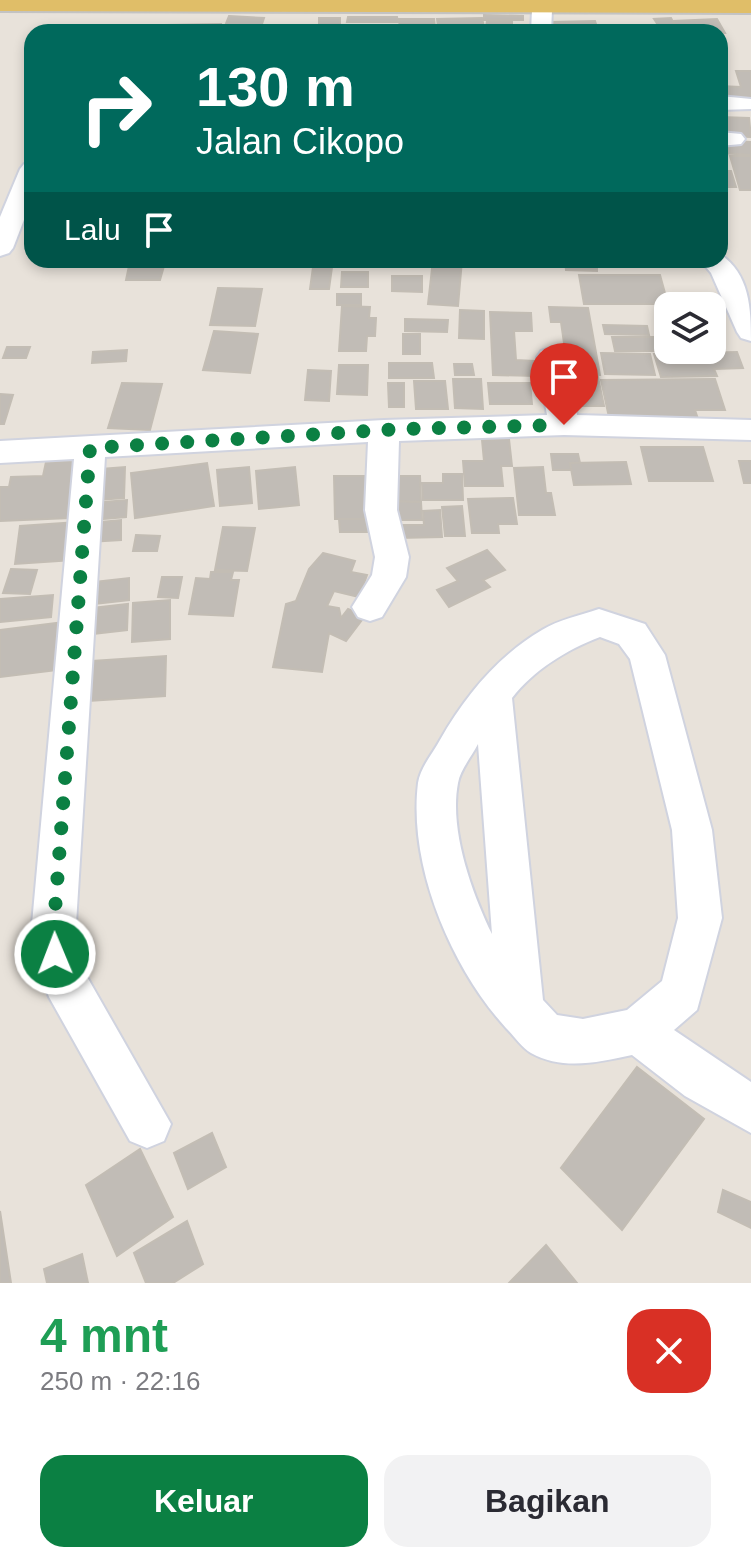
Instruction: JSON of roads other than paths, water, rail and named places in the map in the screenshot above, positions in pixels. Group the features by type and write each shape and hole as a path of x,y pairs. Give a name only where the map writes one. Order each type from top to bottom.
{"main road":[{"path":"5,4 744,9"}],"street":[{"path":"72,5 113,10 744,9"},
{"path":"541,24 542,10"},
{"path":"728,103 745,104"},
{"path":"0,248 24,189"},
{"path":"721,268 751,332"},
{"path":"551,357 564,425"},
{"path":"0,452 384,430 564,425 751,430"},
{"path":"370,607 389,577 392,557 381,510 384,430"},
{"path":"90,448 54,924 55,954 65,981 147,1124"},
{"path":"599,623 632,634 647,655 692,830 700,918 681,994 638,1031 583,1042 545,1036 521,1010 506,994 479,953 453,900 438,828 438,780 471,721 508,676 556,639 599,623"},
{"path":"493,695 521,1010"},
{"path":"638,1031 702,1079 751,1109"}]}
